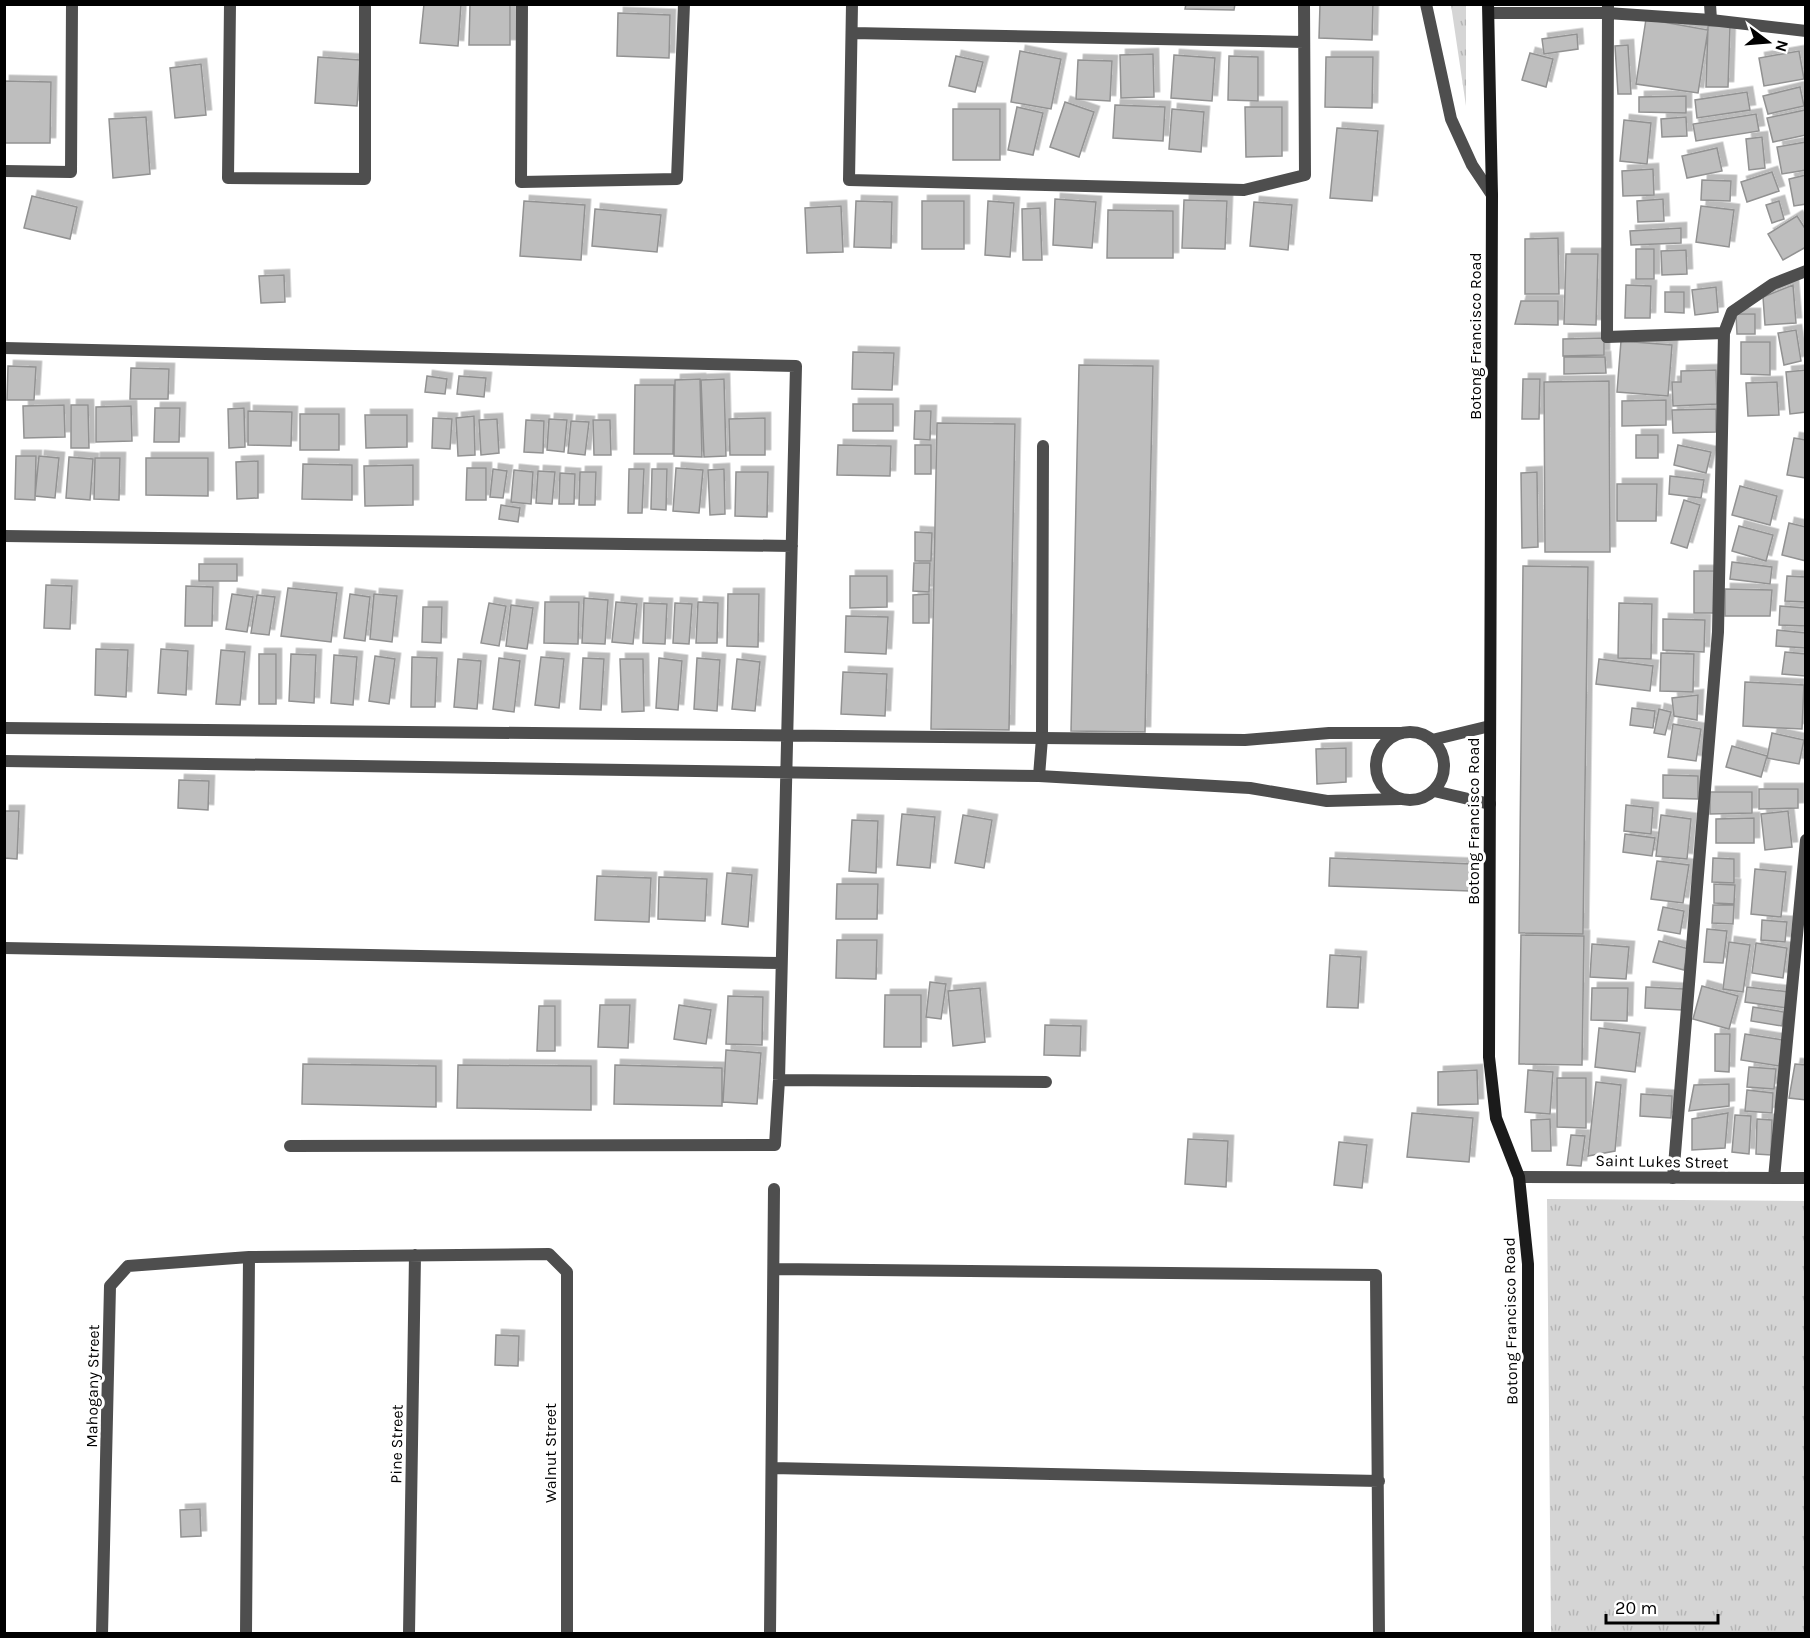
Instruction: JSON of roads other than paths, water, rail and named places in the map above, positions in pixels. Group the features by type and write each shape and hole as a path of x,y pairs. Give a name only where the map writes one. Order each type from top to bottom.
{"street":[{"path":"4,171 71,172 72,4"},
{"path":"230,4 228,178 364,179 365,4"},
{"path":"522,4 521,182 677,179 684,4"},
{"path":"852,4 849,180 1244,190 1305,175 1304,4"},
{"path":"1426,4 1451,119 1472,165 1492,195"},
{"path":"1710,4 1711,21"},
{"path":"1489,9 1607,9 1805,33"},
{"name":"Botong Francisco Road","path":"1489,9 1492,195 1489,1057 1496,1118 1519,1177 1528,1264 1528,1634"},
{"path":"1607,9 1606,337 1724,333"},
{"path":"852,33 1304,42"},
{"path":"1673,1178 1718,632 1724,333 1732,312 1773,284 1806,271"},
{"path":"4,348 796,366 779,1080 775,1145 290,1146"},
{"path":"1039,776 1042,738 1043,446"},
{"path":"4,536 792,546"},
{"path":"1432,740 1490,726"},
{"path":"4,728 1245,740 1329,733 1412,732 1423,734 1432,740 1439,748 1444,764 1441,782 1434,791 1423,798 1327,801 1250,788 1039,776 4,761"},
{"path":"1400,799 1389,793 1376,772 1381,748 1401,733"},
{"path":"1434,791 1490,804"},
{"path":"1774,1178 1806,840"},
{"path":"4,948 782,963"},
{"path":"779,1080 1046,1082"},
{"name":"Saint Lukes Street","path":"1519,1177 1806,1178"},
{"path":"770,1634 774,1189"},
{"name":"Mahogany Street","path":"102,1634 110,1286 128,1266 249,1257 549,1254 567,1272"},
{"name":"Pine Street","path":"409,1634 415,1256"},
{"path":"246,1634 249,1257"},
{"path":"774,1269 1376,1275 1379,1634"},
{"name":"Walnut Street","path":"567,1272 567,1634"},
{"path":"772,1468 1378,1481"}]}
